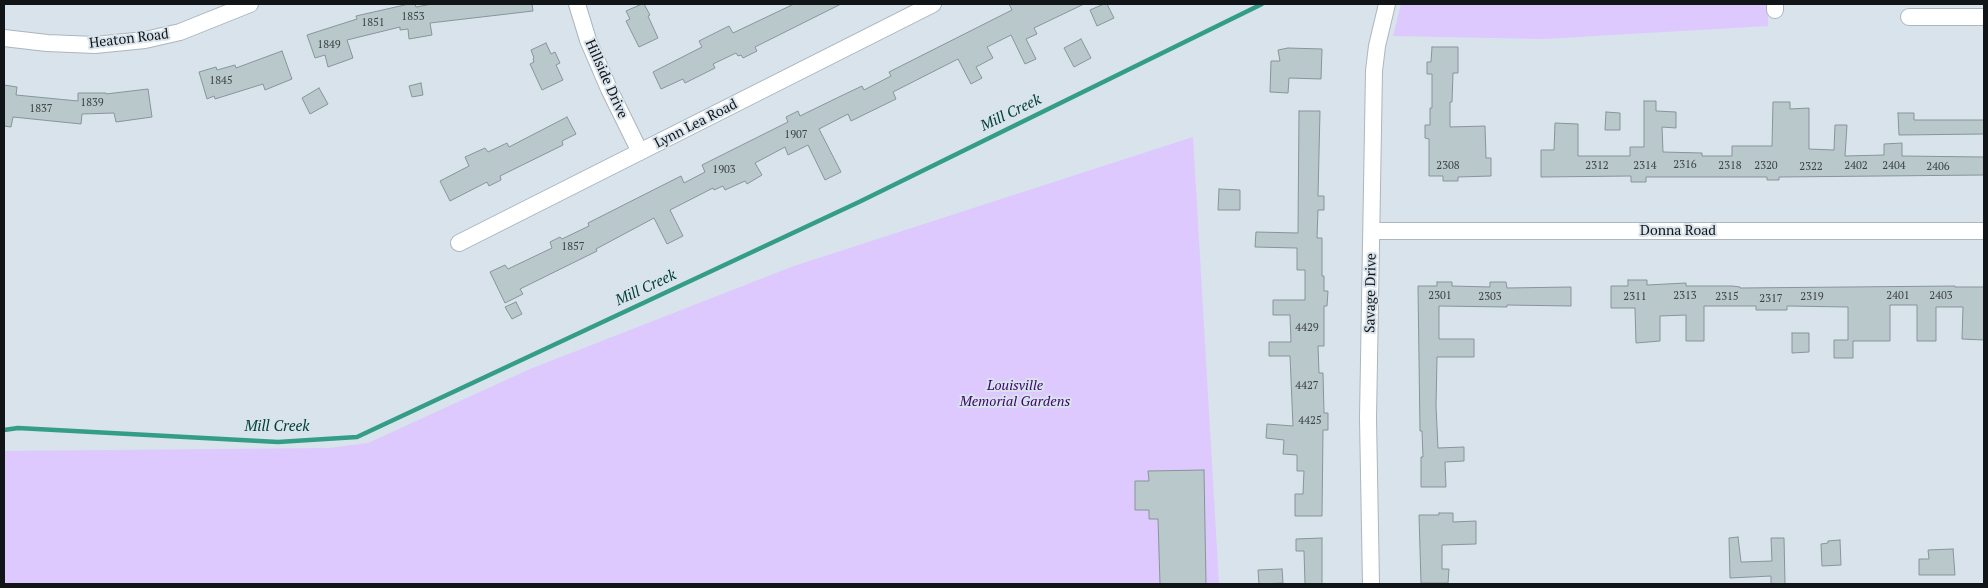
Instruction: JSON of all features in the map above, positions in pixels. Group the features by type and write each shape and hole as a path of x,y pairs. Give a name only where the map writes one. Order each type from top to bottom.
{"street":[{"name":"Heaton Road","path":"4,38 46,43 95,45 144,40 180,32 250,4"},
{"name":"Hillside Drive","path":"577,4 592,48 640,152"},
{"name":"Lynn Lea Road","path":"459,243 934,4"},
{"name":"Savage Drive","path":"1372,584 1368,418 1374,71 1377,46 1387,4"},
{"path":"1910,17 1984,17"},
{"name":"Donna Road","path":"1372,231 1984,231"}],"green space":[{"path":"1401,4 1768,4 1768,26 1543,39 1393,36"},
{"name":"Louisville Memorial Gardens","path":"1193,137 1219,584 4,584 4,451 329,448 368,443 530,369 794,266"}],"building":[{"path":"415,4 416,7 432,4 532,4 533,11 430,23 432,35 409,39 408,29 400,30 400,27 347,40 353,58 328,67 325,55 315,58 307,35 357,19 356,16"},
{"path":"644,4 650,15 648,16 658,38 639,47 626,21 630,19 626,11"},
{"path":"794,4 841,4 755,47 757,51 743,58 736,53 713,64 715,68 685,83 683,79 661,89 653,72 702,47 699,41 729,26 733,33"},
{"path":"1009,4 1084,4 1034,28 1037,34 1026,39 1036,59 1025,64 1011,35 987,47 993,58 976,67 982,78 971,84 958,59 893,92 896,99 851,121 848,114 819,129 841,172 825,180 808,145 788,155 785,147 755,163 762,175 747,184 745,181 725,190 723,186 714,190 713,188 670,210 683,236 667,244 654,218 596,249 597,251 520,289 523,294 505,303 490,272 505,265 508,269 552,248 550,242 560,237 562,239 589,226 588,223 681,176 684,183 705,172 702,165 788,122 786,117 798,111 800,116 862,86 864,90 891,76 889,72 1012,10"},
{"path":"1107,4 1114,18 1097,26 1090,10"},
{"path":"1081,39 1091,58 1074,67 1064,48"},
{"path":"546,43 551,54 555,52 560,63 556,65 563,80 542,90 530,64 534,62 531,50"},
{"path":"1432,47 1458,47 1458,73 1453,73 1450,127 1485,126 1486,158 1491,158 1491,176 1458,177 1458,181 1443,181 1443,176 1429,176 1429,139 1425,138 1425,125 1430,125 1430,108 1432,108 1432,74 1427,74 1427,62 1431,62"},
{"path":"1288,48 1322,49 1321,79 1289,78 1288,93 1270,92 1271,61 1280,61 1278,50"},
{"path":"282,51 292,79 265,90 263,84 215,99 214,96 207,99 199,72 216,67 217,70 235,65 236,68"},
{"path":"421,83 423,95 412,97 409,86"},
{"path":"4,85 17,87 16,95 78,101 78,93 106,94 148,89 152,117 116,122 114,113 82,114 81,124 13,117 11,127 4,126"},
{"path":"319,88 328,104 310,114 302,98"},
{"path":"1644,101 1656,101 1656,111 1676,112 1676,128 1662,127 1663,152 1702,153 1702,156 1732,156 1732,146 1772,146 1773,102 1790,102 1790,109 1809,108 1809,149 1834,150 1835,125 1847,125 1845,156 1884,155 1884,144 1902,143 1902,156 1984,157 1984,175 1779,177 1779,180 1767,180 1767,177 1646,177 1646,182 1631,182 1631,176 1541,177 1541,150 1554,150 1555,123 1578,124 1578,156 1630,156 1630,147 1644,147"},
{"path":"1299,111 1320,111 1318,196 1324,196 1324,210 1318,210 1317,238 1322,238 1322,276 1324,276 1324,291 1328,291 1327,306 1324,306 1324,346 1318,346 1319,373 1323,373 1324,413 1328,413 1328,430 1323,430 1322,516 1295,516 1295,494 1303,494 1304,471 1297,471 1297,455 1283,454 1284,440 1266,438 1267,424 1293,426 1290,356 1269,356 1269,342 1291,342 1290,315 1273,315 1273,300 1305,300 1305,270 1297,270 1297,248 1255,247 1256,232 1298,233"},
{"path":"1606,112 1620,113 1620,130 1605,130"},
{"path":"1898,113 1914,113 1914,120 1984,120 1984,134 1899,135"},
{"path":"567,117 576,134 562,141 563,145 500,176 501,180 489,186 487,182 450,201 440,181 469,166 465,157 485,148 488,152 507,143 509,147"},
{"path":"1219,189 1240,190 1240,210 1218,210"},
{"path":"1628,280 1647,280 1647,285 1686,283 1686,286 1732,286 1740,288 1984,287 1984,340 1962,339 1963,307 1936,307 1936,341 1917,341 1917,305 1890,305 1890,341 1853,341 1853,358 1834,358 1834,340 1848,340 1848,307 1787,306 1787,310 1756,310 1756,306 1704,306 1704,341 1686,341 1686,315 1660,316 1660,341 1636,343 1635,308 1611,308 1611,286 1628,286"},
{"path":"1437,282 1452,282 1452,286 1490,287 1490,282 1506,282 1507,288 1571,287 1571,306 1439,306 1439,339 1474,339 1474,357 1437,357 1436,406 1438,448 1464,447 1464,461 1445,462 1446,487 1421,487 1421,457 1423,457 1422,431 1420,431 1418,286 1437,286"},
{"path":"516,302 522,314 512,319 505,307"},
{"path":"1792,333 1809,333 1809,352 1792,353"},
{"path":"1204,470 1206,584 1160,584 1158,519 1149,519 1149,510 1135,510 1135,481 1149,481 1148,471"},
{"path":"1439,513 1453,513 1453,522 1476,521 1476,544 1442,545 1442,569 1449,569 1448,583 1421,583 1419,515 1439,515"},
{"path":"1738,537 1741,562 1772,561 1771,538 1784,538 1785,584 1771,584 1771,576 1730,578 1729,538"},
{"path":"1322,538 1322,584 1305,584 1304,551 1296,551 1296,539"},
{"path":"1840,540 1841,565 1822,566 1821,544"},
{"path":"1953,549 1955,575 1919,575 1919,559 1929,559 1928,550"},
{"path":"1282,569 1283,583 1259,584 1258,570"}],"waterway":[{"name":"Mill Creek","path":"4,430 18,428 278,442 357,437 859,202 1262,4"}]}
